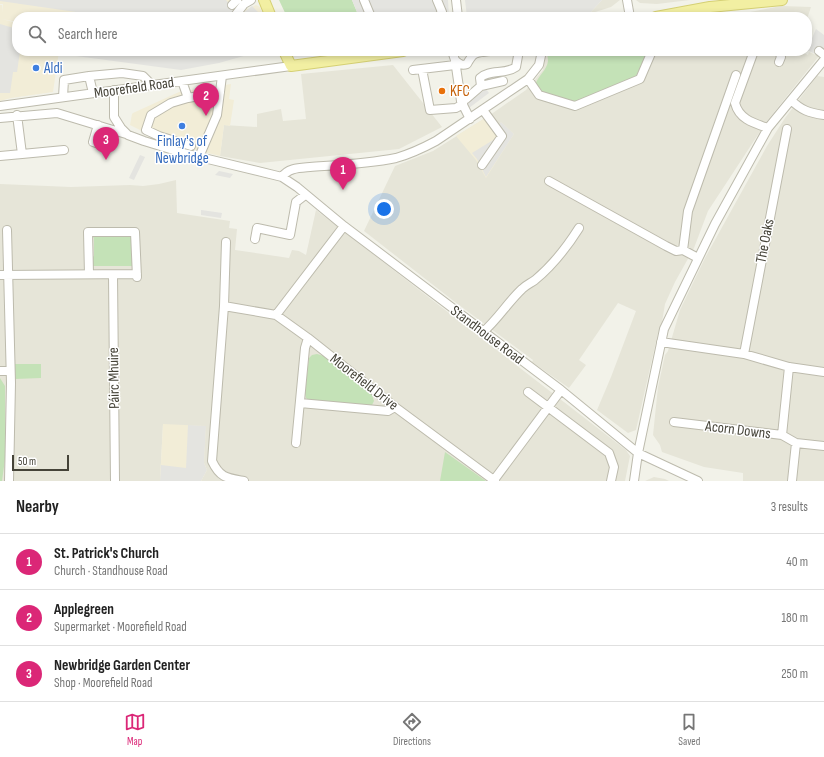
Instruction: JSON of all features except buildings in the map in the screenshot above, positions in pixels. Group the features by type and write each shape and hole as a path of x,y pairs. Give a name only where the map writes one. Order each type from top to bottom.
{"main road":[{"path":"264,0 269,12"},
{"path":"683,12 710,7 782,0"},
{"path":"287,56 292,66 365,56"}],"street":[{"path":"238,12 244,4 251,0"},
{"path":"364,0 369,12"},
{"path":"438,0 442,12"},
{"path":"456,0 457,12"},
{"path":"627,0 629,12"},
{"path":"453,56 462,102 470,119"},
{"path":"413,70 455,63 464,65 467,64 471,56"},
{"path":"481,86 480,78 484,74 511,70 516,67 518,56"},
{"path":"0,118 17,115 57,113 128,135 144,142 199,158 282,177 285,172 296,168 365,163 397,157 422,148 436,141 470,119 528,79 539,65 541,56"},
{"path":"528,79 539,95 575,106 640,79 650,56"},
{"path":"752,56 736,103 738,111 744,117 754,123 768,128"},
{"path":"779,62 781,56"},
{"path":"634,481 638,453 664,329 715,224 768,128 824,60"},
{"name":"Moorefield Road","path":"0,106 292,66"},
{"path":"422,69 430,110 456,108 481,86 503,81"},
{"path":"63,97 64,80 89,76 122,73 143,76 152,85"},
{"path":"683,250 688,211 736,75"},
{"path":"89,76 93,93"},
{"path":"199,158 217,115 222,76"},
{"path":"182,81 188,98"},
{"path":"114,90 114,117 121,128 128,135"},
{"path":"191,146 159,136 146,130 151,115 171,103 220,92"},
{"path":"791,100 800,109 815,114 824,115"},
{"path":"482,165 502,136 483,110"},
{"path":"17,115 22,154"},
{"path":"98,126 93,142 99,144"},
{"name":"The Oaks","path":"744,354 787,129"},
{"path":"0,156 64,150"},
{"name":"Standhouse Road","path":"282,177 344,226 561,390 638,453 698,481"},
{"path":"549,181 666,246 676,250 683,250 698,258"},
{"path":"255,239 257,228 290,235 296,202 305,194"},
{"path":"276,315 344,226"},
{"path":"483,332 498,318 523,288 535,280 546,269 570,243 579,228"},
{"path":"7,230 4,275 10,371 9,481"},
{"path":"4,275 137,275 135,232 88,232 88,274"},
{"path":"226,242 224,306 212,461 215,469 221,475 244,481"},
{"name":"Páirc Mhuire","path":"113,275 115,481"},
{"name":"Moorefield Drive","path":"224,306 276,315 308,338 395,407 495,480"},
{"path":"296,443 305,348 308,338"},
{"path":"661,342 744,354 789,367 824,372"},
{"name":"Acorn Downs","path":"674,422 782,435 789,367"},
{"path":"0,372 10,371"},
{"path":"495,480 561,390"},
{"path":"528,392 609,453 614,467 611,481"},
{"path":"300,403 388,412 395,407"},
{"path":"782,435 796,443 824,446"},
{"path":"792,481 796,443"}],"shaded area":[{"path":"0,0 240,0 248,9 256,5 260,7 262,12 12,12 12,21 2,19 12,22 12,56 58,56 53,92 0,101 0,5 2,5 2,12 3,4 0,4"},
{"path":"226,0 236,12 76,12 0,1"},
{"path":"352,0 448,0 449,12 357,12"},
{"path":"465,0 602,0 591,12 466,12"},
{"path":"602,0 620,0 611,7 591,12"},
{"path":"636,0 690,0 657,4 640,3"},
{"path":"252,6 258,12 244,12"},
{"path":"781,6 811,7 809,12 750,12"},
{"path":"0,24 12,28 12,56 19,56 17,72 13,72 10,93 0,93"},
{"path":"816,29 824,35 824,49 819,56 812,52 812,38"},
{"path":"812,53 819,56 767,121 708,211 694,248 675,282 665,304 636,430 628,433 597,410 636,311 618,303 579,360 586,365 569,388 532,362 533,360 455,302 364,231 395,166 433,151 490,115 526,90 543,70 545,56 812,56"},
{"path":"76,56 244,56 219,63 181,70"},
{"path":"393,65 442,127 399,149 260,163 220,156 224,125 257,127 257,114 281,109 283,121 306,119 301,74"},
{"path":"817,76 824,77 824,481 743,481 743,473 704,467 662,452 660,445 653,435 658,387 665,355 668,351 680,310 705,258 767,146 785,118"},
{"path":"231,84 229,99 234,100 230,126 224,125 220,156 172,144 130,125 133,113 179,92"},
{"path":"486,89 489,93 469,108 466,104"},
{"path":"490,115 496,126 501,122 514,134 486,178 476,160 456,136"},
{"path":"501,122 514,134 486,177 477,159 472,153 498,137 494,128"},
{"path":"140,155 145,157 134,180 129,178"},
{"path":"219,171 233,174 230,178 215,175"},
{"path":"176,180 177,213 230,221 229,228 237,229 235,250 289,258 292,250 299,251 306,255 316,210 626,450 630,456 625,481 201,481 207,470 204,463 204,455 163,424 160,481 0,481 0,184 71,187 143,186"},
{"path":"201,210 222,213 221,218 201,215"},
{"path":"163,424 206,426 204,463 207,470 201,481 160,481"},
{"path":"188,425 206,426 204,463 207,470 201,481 160,481 161,465 186,468"},
{"path":"654,477 665,479 669,481 645,481"}],"green space":[{"path":"279,0 352,0 357,12 285,12"},
{"path":"548,56 646,56 636,76 576,103 541,91 535,85 548,61"},
{"path":"131,235 133,239 136,266 91,266 90,259 94,256 94,238 92,236"},
{"path":"317,354 324,356 372,395 374,401 372,405 309,400 306,398 305,393 309,358 312,355"},
{"path":"14,364 41,364 41,378 15,379"},
{"path":"0,378 5,386 5,459 2,481 0,481"},
{"path":"445,452 486,481 440,481"}],"place":[{"name":"Aldi","path":"36,68"},
{"name":"KFC","path":"442,91"},
{"name":"Applegreen","path":"206,116"},
{"name":"Finlay's of Newbridge","path":"182,126"},
{"name":"Newbridge Garden Center","path":"106,160"},
{"name":"St. Patrick's Church","path":"343,190"}]}
